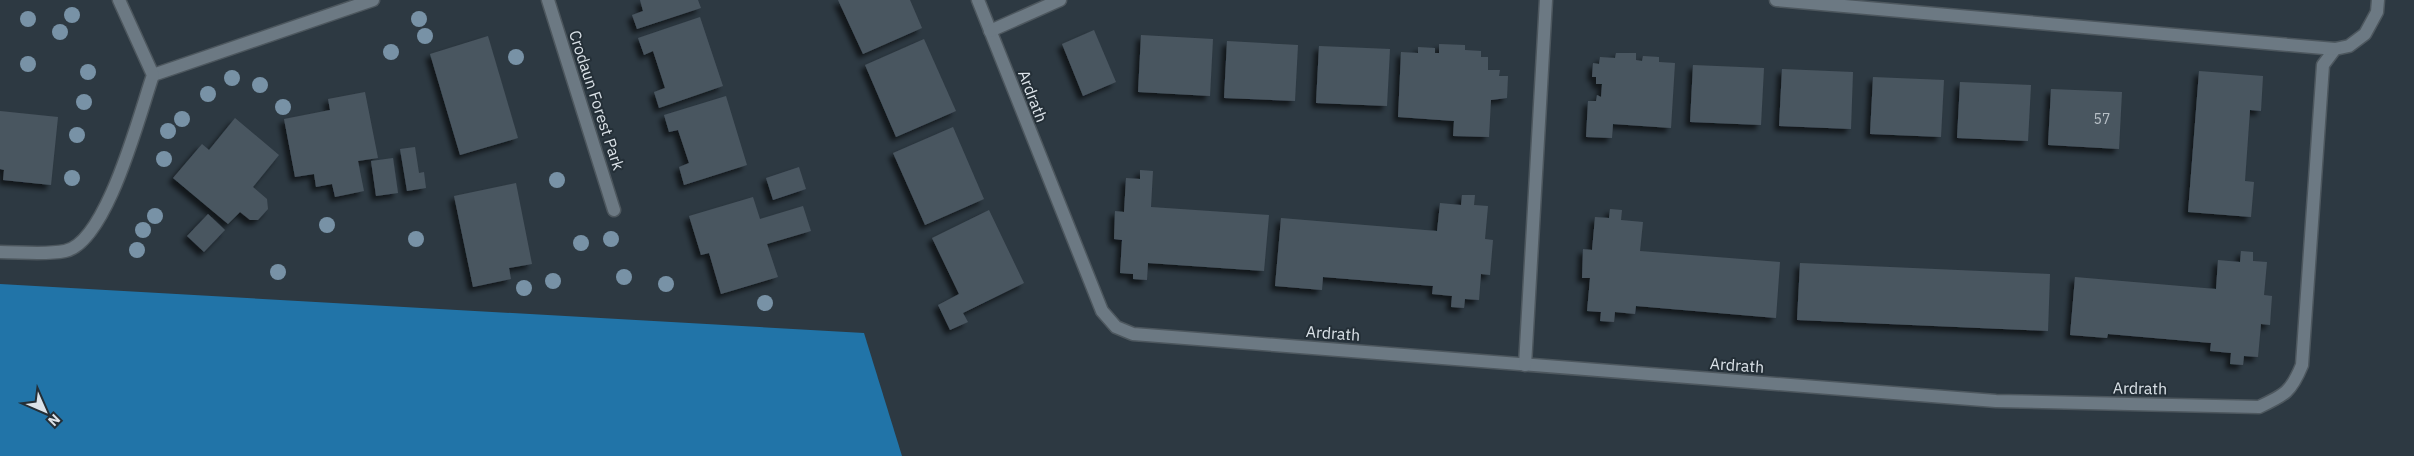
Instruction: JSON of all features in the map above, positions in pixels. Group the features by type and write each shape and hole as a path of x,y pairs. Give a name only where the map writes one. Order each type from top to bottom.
{"street":[{"path":"0,252 66,251 90,233 108,203 152,75 119,0"},
{"path":"152,75 373,0"},
{"name":"Crodaun Forest Park","path":"548,0 614,210"},
{"name":"Ardrath","path":"978,0 1093,293 1102,311 1116,327 1133,334 1996,401 2259,407 2278,398 2294,386 2302,364 2323,65 2336,49"},
{"path":"990,31 1060,0"},
{"path":"1524,365 1546,0"},
{"path":"1776,0 2336,49 2349,46 2365,34 2377,12 2378,0"}],"shaded area":[{"path":"0,284 864,333 902,456 0,456"}],"building":[{"path":"640,0 698,0 701,8 637,29 632,15 643,11"},
{"path":"838,0 910,0 922,28 863,54"},
{"path":"700,17 723,86 659,108 654,92 665,88 653,51 644,55 638,38"},
{"path":"1094,30 1116,82 1083,96 1062,44"},
{"path":"1141,35 1213,39 1210,96 1138,92"},
{"path":"488,36 518,138 460,155 430,54"},
{"path":"924,39 956,111 896,137 865,65"},
{"path":"1227,41 1298,45 1295,101 1224,98"},
{"path":"1439,44 1465,45 1465,50 1481,51 1481,57 1488,57 1488,70 1500,70 1499,76 1508,76 1507,98 1491,100 1489,137 1453,136 1454,121 1398,117 1401,52 1418,53 1418,47 1435,48 1435,53 1439,53"},
{"path":"1319,46 1390,49 1387,106 1316,103"},
{"path":"1616,53 1636,53 1636,60 1642,61 1643,56 1659,57 1659,62 1675,63 1671,128 1613,124 1612,138 1586,137 1588,101 1596,101 1597,95 1601,97 1602,84 1596,84 1596,77 1592,77 1593,63 1599,64 1600,57 1615,58"},
{"path":"1693,65 1764,68 1761,125 1690,122"},
{"path":"1782,69 1853,72 1851,129 1779,126"},
{"path":"2199,71 2263,76 2261,111 2250,110 2245,181 2254,182 2251,217 2188,212"},
{"path":"1873,77 1944,80 1941,137 1870,134"},
{"path":"1960,82 2031,85 2028,141 1957,138"},
{"path":"2051,89 2122,92 2119,149 2048,145"},
{"path":"365,92 378,158 358,161 364,191 335,197 332,184 316,187 314,174 295,177 284,119 330,110 328,99"},
{"path":"726,96 747,165 684,185 679,167 689,163 678,130 669,132 664,115"},
{"path":"0,111 58,117 51,185 3,180 4,170 0,169"},
{"path":"235,118 279,155 253,187 267,199 268,209 258,220 250,220 240,212 228,224 173,178 202,144 209,150"},
{"path":"953,127 984,199 925,225 893,153"},
{"path":"415,147 419,173 424,172 426,188 407,191 400,149"},
{"path":"393,158 398,193 376,196 371,161"},
{"path":"799,167 806,189 773,200 766,178"},
{"path":"1140,170 1153,171 1151,207 1269,215 1264,271 1148,263 1147,280 1133,279 1133,274 1120,273 1122,240 1114,239 1115,211 1124,212 1126,178 1140,179"},
{"path":"516,183 532,264 509,268 511,279 473,287 454,196"},
{"path":"1462,195 1475,195 1474,205 1488,206 1485,239 1493,240 1490,275 1481,274 1479,300 1465,299 1464,308 1451,307 1452,296 1432,294 1433,286 1323,277 1322,290 1275,286 1281,218 1437,231 1440,203 1461,205"},
{"path":"753,197 760,219 803,206 811,231 767,244 778,277 721,294 709,253 701,255 689,216"},
{"path":"1610,209 1622,210 1621,220 1643,222 1640,251 1780,262 1776,318 1636,306 1635,314 1615,312 1614,322 1600,321 1601,312 1587,311 1590,278 1582,278 1583,249 1592,250 1595,217 1609,218"},
{"path":"989,210 1024,283 963,313 968,322 950,330 938,305 959,294 932,238"},
{"path":"208,214 225,230 204,252 187,236"},
{"path":"2241,251 2253,252 2253,261 2267,262 2264,295 2272,296 2270,325 2261,324 2258,357 2244,356 2243,365 2230,364 2231,353 2210,351 2211,343 2108,334 2107,338 2070,335 2075,277 2216,289 2218,260 2240,262"},
{"path":"1800,263 2050,274 2048,331 1797,320"}]}
